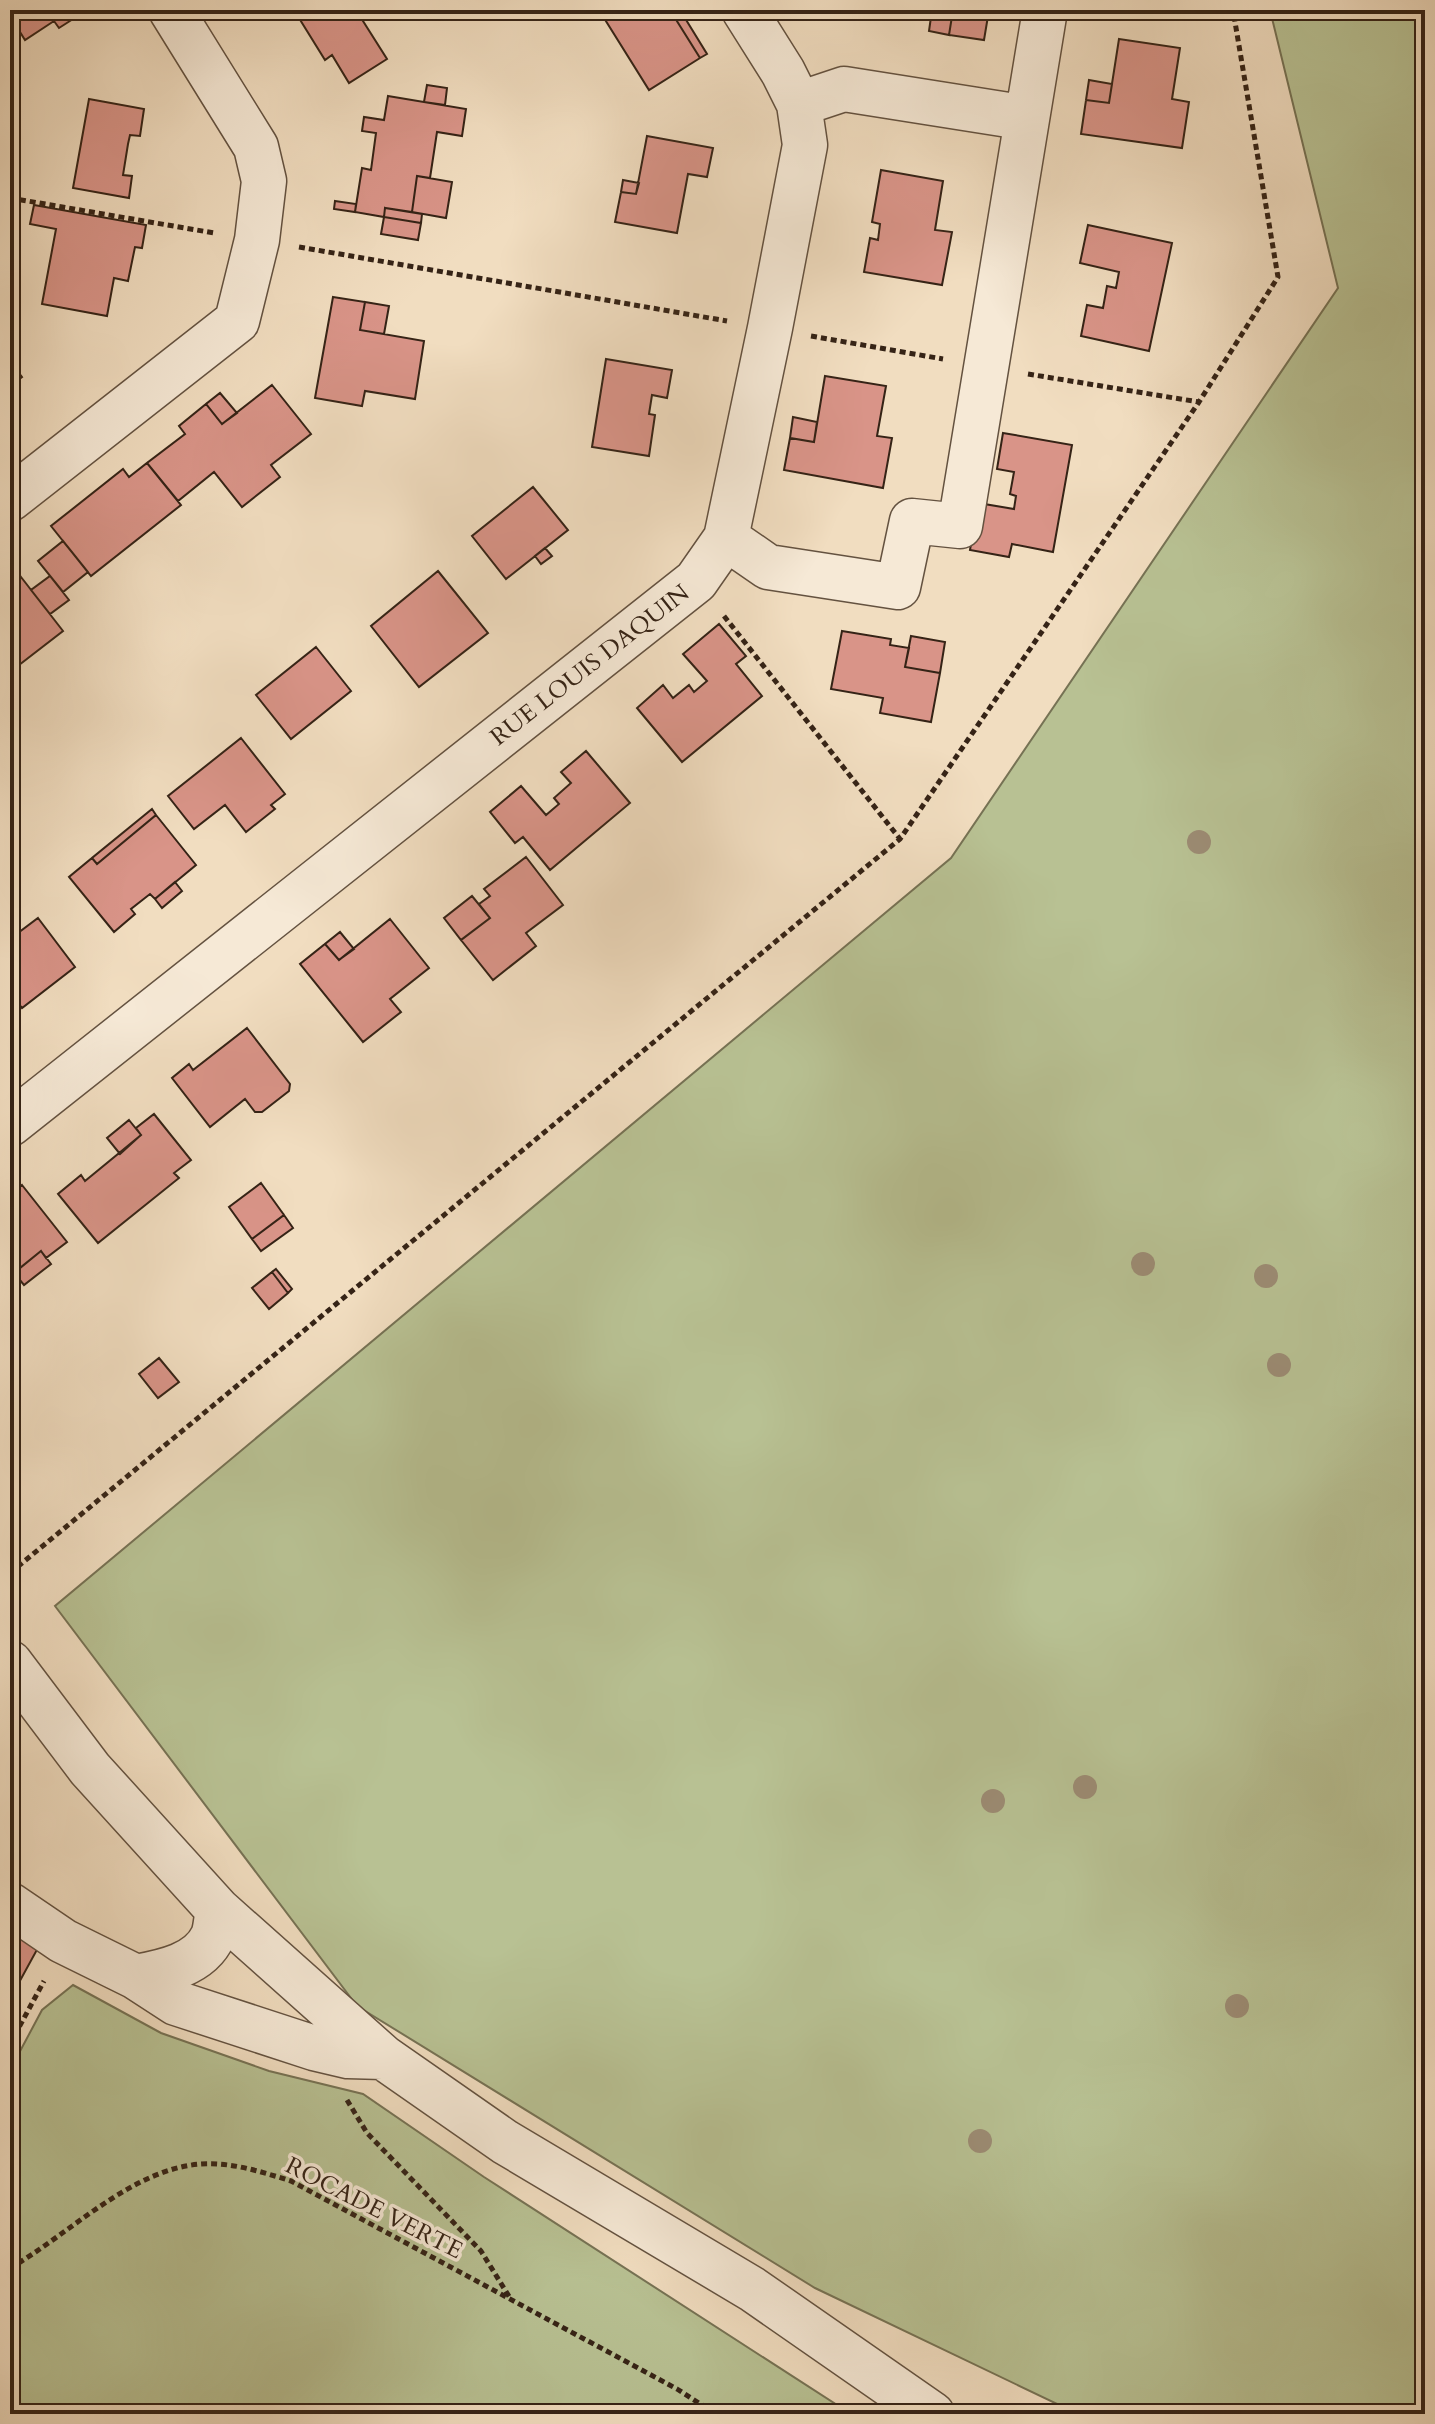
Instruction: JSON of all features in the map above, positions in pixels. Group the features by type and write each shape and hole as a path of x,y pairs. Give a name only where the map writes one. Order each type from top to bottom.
{"street":[{"path":"10,499 237,321 257,240 264,181 256,147 171,10"},
{"name":"RUE LOUIS DAQUIN","path":"10,1124 696,581 726,538 805,145 799,104 744,10"},
{"path":"726,538 768,567 898,587 912,521 960,526 1045,10"},
{"path":"799,104 844,89 1027,118"},
{"path":"10,1663 90,1769 218,1910 383,2057 505,2142 752,2289 932,2414"},
{"path":"10,1905 63,1941 136,1977 176,2003 314,2048 348,2056 383,2057"},
{"path":"136,1977 174,1969 195,1956 212,1937 218,1910"}],"path":[{"path":"10,1573 900,839 1199,402 1278,277 1233,10"},
{"path":"10,198 1199,402"},
{"path":"696,581 900,839"},
{"path":"10,2044 63,1941"},
{"path":"314,2048 367,2133 481,2251 511,2299"},
{"name":"ROCADE VERTE","path":"10,2268 107,2202 161,2171 202,2164 240,2166 291,2181 677,2389 716,2414"}],"green space":[{"path":"1270,10 1425,10 1425,2414 1078,2414 815,2288 357,2006 55,1606 951,858 1338,288"},
{"path":"73,1985 161,2033 269,2071 363,2094 484,2177 851,2414 10,2414 10,2070 42,2010"}],"building":[{"path":"10,10 87,10 59,28 54,21 25,40 10,16"},
{"path":"294,10 356,10 387,59 349,83 332,55 325,60"},
{"path":"599,10 670,10 700,58 649,90"},
{"path":"670,10 680,10 707,54 700,58"},
{"path":"932,10 953,10 949,35 929,31"},
{"path":"953,10 989,10 984,40 949,35"},
{"path":"1119,39 1180,48 1172,99 1189,102 1182,148 1081,134 1086,100 1109,103"},
{"path":"1089,80 1112,84 1109,103 1086,100"},
{"path":"427,85 447,88 445,105 424,102"},
{"path":"388,96 466,109 462,136 437,132 430,178 417,176 412,212 385,208 384,217 355,212 362,168 371,170 376,133 362,131 364,117 384,120"},
{"path":"89,99 144,109 140,136 130,135 128,144 123,175 132,176 129,198 73,188"},
{"path":"647,136 713,148 707,177 688,174 677,233 615,222 621,192 636,194"},
{"path":"881,170 943,181 935,230 952,232 942,285 864,272 870,238 878,240 880,224 872,222"},
{"path":"417,176 452,182 446,218 412,212"},
{"path":"623,180 639,183 636,194 621,192"},
{"path":"335,201 356,204 355,212 334,209"},
{"path":"34,205 146,225 142,248 135,247 128,281 114,278 107,316 42,304 56,229 30,224"},
{"path":"385,208 422,214 421,223 384,217"},
{"path":"384,217 421,223 418,240 381,234"},
{"path":"1088,225 1172,243 1149,351 1081,336 1087,305 1103,308 1107,286 1116,288 1119,272 1080,263"},
{"path":"333,297 365,302 360,330 424,341 415,399 365,391 362,406 315,398"},
{"path":"365,302 389,306 384,334 360,330"},
{"path":"606,359 672,370 667,398 652,395 649,414 655,415 649,456 592,447"},
{"path":"10,361 22,377 10,386"},
{"path":"825,376 886,386 877,436 892,438 883,488 784,470 790,438 814,442"},
{"path":"272,385 311,434 271,465 280,477 242,507 214,472 178,501 147,463 185,434 179,426 206,404 222,424"},
{"path":"220,393 237,413 222,424 206,404"},
{"path":"793,417 817,422 814,442 790,438"},
{"path":"1003,433 1072,445 1053,552 1012,544 1009,557 970,550 978,503 1014,509 1016,496 1010,494 1014,472 997,469"},
{"path":"147,463 181,505 91,576 51,526 123,469 129,477"},
{"path":"533,487 568,530 506,579 472,536"},
{"path":"63,541 88,572 63,592 38,561"},
{"path":"545,548 552,556 541,564 535,556"},
{"path":"438,571 488,633 419,687 371,626"},
{"path":"50,576 69,600 50,614 31,590"},
{"path":"21,577 63,631 10,672 10,586"},
{"path":"719,624 746,656 736,664 762,696 682,762 637,708 663,685 673,698 689,685 694,692 707,681 683,654"},
{"path":"842,631 891,639 890,645 909,648 905,667 940,673 931,722 880,713 883,698 831,689"},
{"path":"911,636 945,642 940,673 905,667"},
{"path":"316,647 351,691 291,739 256,695"},
{"path":"241,738 285,794 271,805 275,809 246,832 225,805 194,829 168,796"},
{"path":"586,751 630,803 550,870 523,837 515,843 490,812 521,786 546,815 559,804 554,798 571,783 561,772"},
{"path":"152,809 156,815 97,864 92,858"},
{"path":"156,815 196,865 155,899 150,894 131,909 135,914 114,932 69,877 92,858 97,864"},
{"path":"526,857 563,905 526,933 536,946 493,980 461,940 490,918 479,904 490,896 484,889"},
{"path":"175,882 182,891 162,908 155,899"},
{"path":"472,896 490,918 461,940 444,918"},
{"path":"38,918 75,967 22,1008 17,1002 10,1007 10,939"},
{"path":"390,919 429,968 390,999 401,1012 363,1042 300,964 325,944 339,960"},
{"path":"340,932 354,949 339,960 325,944"},
{"path":"247,1028 290,1084 289,1091 262,1112 255,1112 245,1099 210,1127 172,1078 189,1064 193,1070"},
{"path":"154,1114 191,1160 174,1173 179,1178 98,1243 58,1194 81,1175 85,1181 141,1135 136,1128"},
{"path":"129,1120 141,1135 120,1154 107,1138"},
{"path":"261,1183 284,1215 252,1239 229,1207"},
{"path":"22,1185 67,1242 46,1258 41,1251 10,1276 10,1194"},
{"path":"284,1215 293,1228 261,1251 252,1239"},
{"path":"41,1251 51,1264 24,1285 14,1273"},
{"path":"276,1269 292,1289 288,1293 272,1272"},
{"path":"272,1272 288,1293 269,1309 252,1288"},
{"path":"159,1358 179,1382 158,1398 139,1374"},
{"path":"10,1930 39,1946 10,1999"}]}
